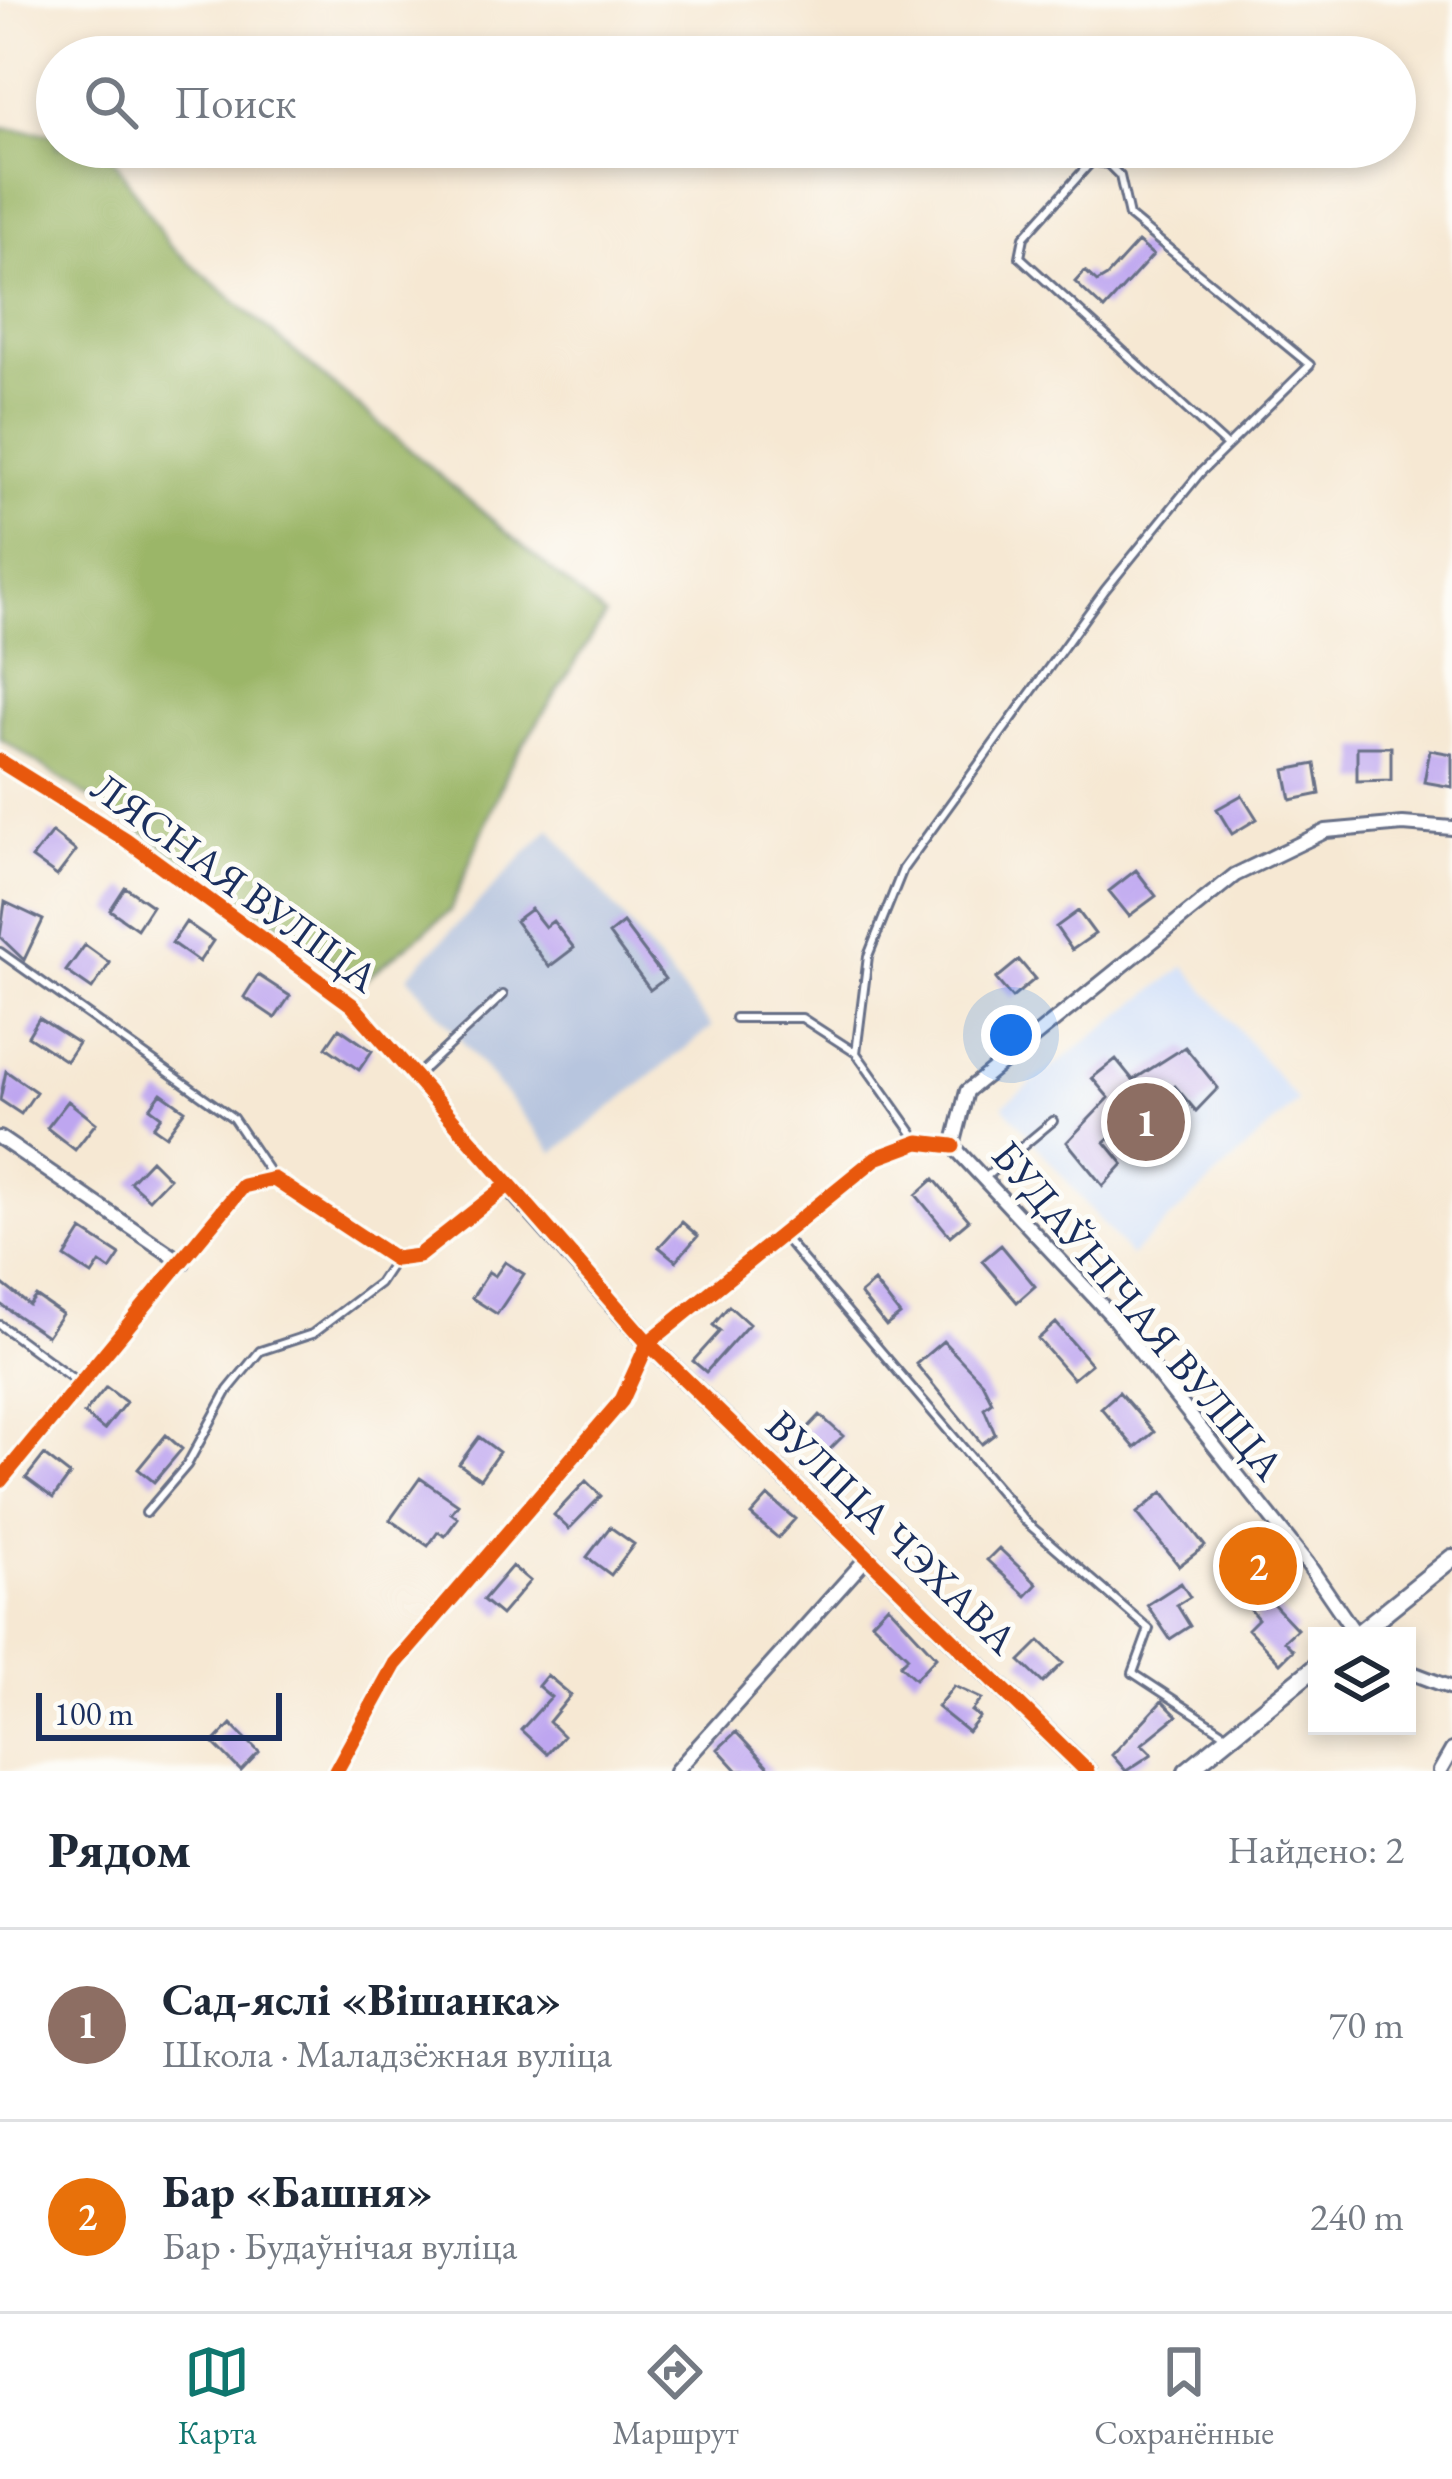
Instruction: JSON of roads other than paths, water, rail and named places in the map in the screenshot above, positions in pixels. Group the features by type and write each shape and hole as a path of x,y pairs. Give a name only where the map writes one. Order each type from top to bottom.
{"street":[{"name":"ЛЯСНАЯ ВУЛІЦА","path":"0,761 125,839 352,1005 508,1186"},
{"path":"336,1771 395,1664 622,1400 648,1343 876,1158 919,1142 953,1146 967,1091 1234,874 1326,831 1403,824 1452,828"},
{"path":"0,1138 183,1263"},
{"name":"БУДАЎНІЧАЯ ВУЛІЦА","path":"953,1146 987,1176 1110,1314 1307,1563 1350,1627"},
{"path":"0,1481 243,1186 274,1179 395,1259 418,1256 508,1186"},
{"name":"ВУЛІЦА ЧЭХАВА","path":"508,1186 648,1343 1087,1771"},
{"path":"1367,1627 1452,1558"},
{"path":"676,1771 866,1560"},
{"path":"1187,1771 1308,1673"},
{"path":"1416,1674 1452,1688"},
{"path":"1439,1771 1452,1750"}],"lane":[{"path":"1086,168 1024,237 1021,256 1227,446"},
{"path":"856,1053 868,956 903,869 1105,590 1227,446 1310,365 1130,216 1120,176 1112,168"},
{"path":"0,952 233,1118 274,1179"},
{"path":"415,1077 503,995"},
{"path":"735,1018 802,1018 856,1053 919,1142"},
{"path":"987,1176 1053,1121"},
{"path":"780,1233 1024,1521 1149,1629 1132,1673 1230,1737"},
{"path":"146,1513 187,1465 228,1390 260,1351 313,1334 380,1283 395,1259"},
{"path":"0,1325 80,1384"}],"place":[{"name":"Сад-яслі «Вішанка»","path":"1146,1122"},
{"name":"Бар «Башня»","path":"1258,1566"}]}
